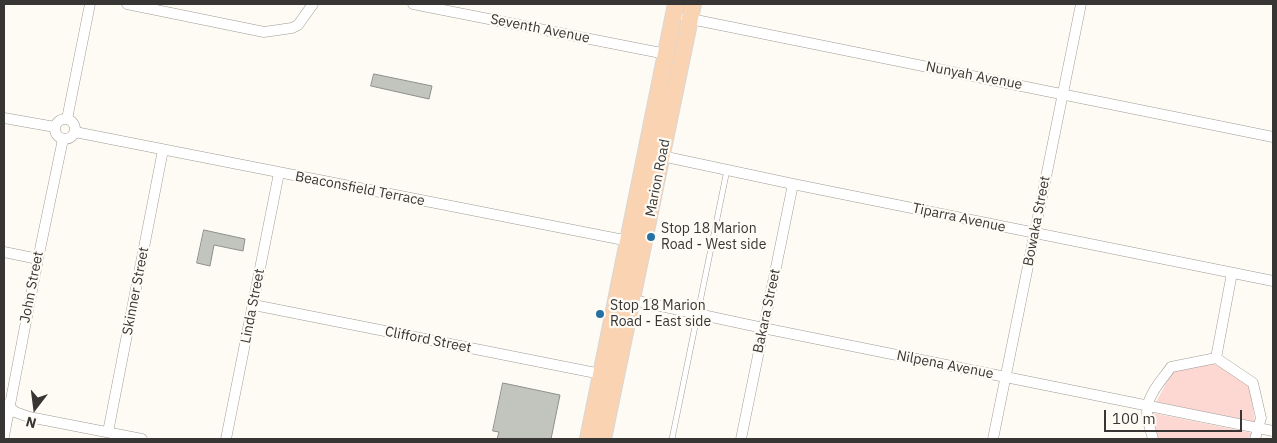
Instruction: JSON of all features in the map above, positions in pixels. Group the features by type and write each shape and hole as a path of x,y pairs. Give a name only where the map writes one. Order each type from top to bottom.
{"main road":[{"name":"Marion Road","path":"603,439 644,245 666,54 683,10"},
{"name":"Marion Road","path":"588,439 628,241 654,154 683,10"},
{"path":"601,374 606,378 613,392"}],"street":[{"path":"67,119 90,4"},
{"path":"127,4 264,32 292,28 298,25 313,4"},
{"name":"Seventh Avenue","path":"413,4 666,54"},
{"name":"Bowaka Street","path":"993,439 1081,4"},
{"name":"Nunyah Avenue","path":"683,10 1062,94 1273,137"},
{"path":"4,118 55,127"},
{"path":"67,119 74,124 75,132 71,138 63,139 56,134 55,127 60,120 67,119"},
{"name":"Beaconsfield Terrace","path":"75,132 644,245"},
{"name":"John Street","path":"4,436 7,404 63,139"},
{"name":"Skinner Street","path":"108,432 163,150"},
{"name":"Tiparra Avenue","path":"654,154 1273,281"},
{"name":"Linda Street","path":"226,439 279,173"},
{"name":"Bakara Street","path":"741,439 793,184"},
{"path":"4,252 38,259"},
{"path":"1216,358 1232,273"},
{"name":"Nilpena Avenue","path":"616,297 1273,431"},
{"name":"Clifford Street","path":"254,306 601,374"},
{"path":"1153,439 1147,413 1148,406 1150,398 1171,367 1216,358 1253,383 1261,418 1255,439"},
{"path":"7,404 15,412 29,417 142,439"}],"lane":[{"path":"672,439 727,170"}],"shaded area":[{"path":"1215,364 1249,384 1255,422 1156,402 1174,369"},
{"path":"1153,413 1252,433 1248,439 1157,439"}],"building":[{"path":"374,74 432,86 429,99 371,86"},
{"path":"204,230 245,239 243,251 214,245 210,266 197,263"},
{"path":"503,383 560,395 551,439 497,439 499,432 493,431"}],"place":[{"name":"Stop 18 Marion Road - West side","path":"651,237"},
{"name":"Stop 18 Marion Road - East side","path":"600,314"}]}
